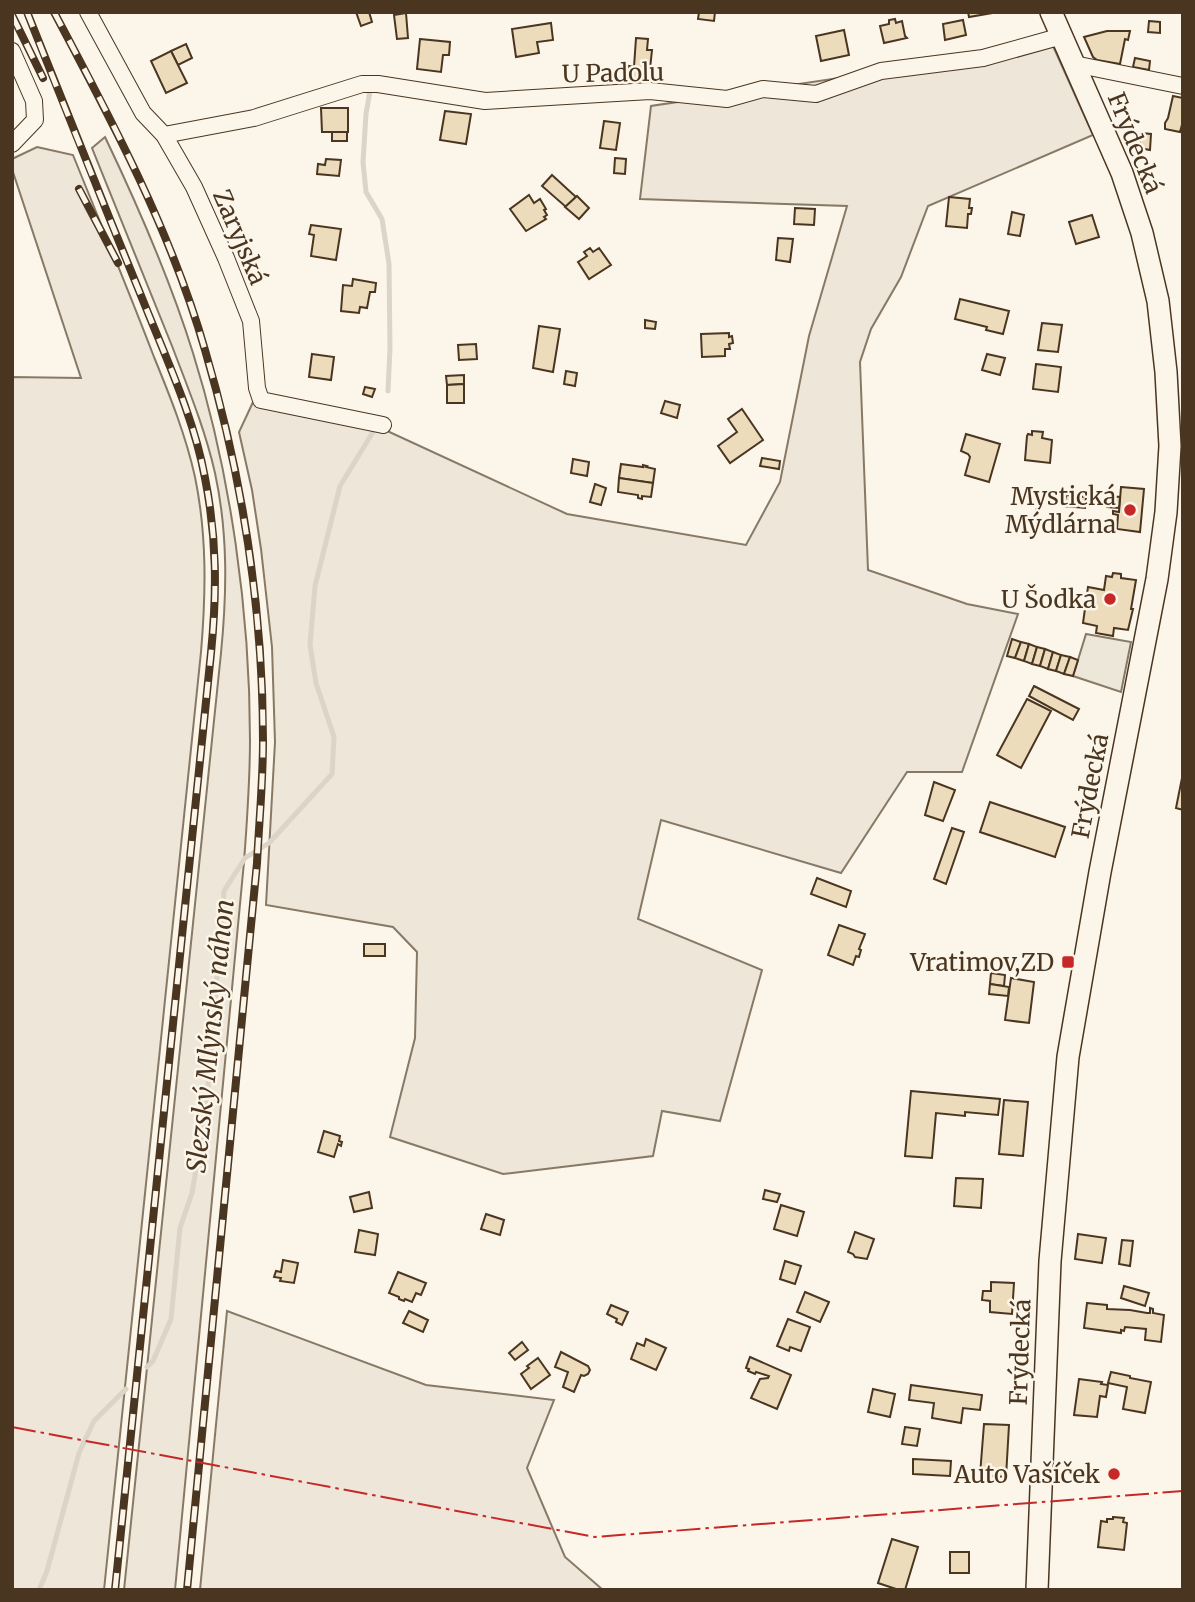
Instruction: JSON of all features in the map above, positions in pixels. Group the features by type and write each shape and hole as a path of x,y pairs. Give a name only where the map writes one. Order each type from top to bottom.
{"main road":[{"name":"Frýdecká","path":"1037,1590 1050,1261 1068,1057 1100,872 1157,579 1176,448 1158,301 1142,233 1122,173 1051,12"}],"street":[{"name":"Zaryjská","path":"88,12 144,113 164,135 194,187 226,258 251,321 257,388 261,400 375,423"},
{"name":"U Padolu","path":"164,135 254,118 362,85 378,84 485,101 650,91 727,99 763,89 816,94 881,71 983,58 1062,36"},
{"path":"12,51 34,101 35,120 12,144"},
{"path":"1074,64 1183,86"}],"shaded area":[{"path":"1053,46 1093,135 928,206 901,277 871,329 860,362 868,570 967,604 1018,614 962,772 907,772 841,873 661,820 638,919 762,970 720,1121 662,1111 653,1156 503,1174 390,1137 415,1038 417,952 393,927 266,905 275,742 272,647 252,490 239,432 254,400 383,429 567,514 746,545 780,482 809,336 847,206 640,199 651,106"},
{"path":"105,137 164,271 184,325 206,399 228,495 236,545 249,692 250,740 244,862 175,1590 124,1590 221,653 225,585 224,540 215,473 201,425 92,148"},
{"path":"37,147 73,155 172,401 195,477 203,542 204,608 201,652 104,1590 12,1590 12,377 81,378 12,169 12,159"},
{"path":"1086,634 1131,642 1121,692 1073,676"},
{"path":"227,1311 426,1385 554,1400 527,1468 565,1557 603,1590 200,1590"}],"building":[{"path":"356,12 369,12 372,22 361,26"},
{"path":"699,12 715,12 714,21 698,19"},
{"path":"968,12 991,12 992,13 969,17"},
{"path":"406,13 408,38 397,39 394,15"},
{"path":"895,19 896,23 902,21 907,38 884,43 880,26"},
{"path":"963,20 966,35 945,40 943,24"},
{"path":"1149,21 1160,22 1160,33 1148,32"},
{"path":"551,23 553,40 537,42 539,53 516,57 512,29"},
{"path":"844,30 849,55 821,61 816,36"},
{"path":"1107,31 1130,31 1128,40 1125,39 1120,64 1093,57 1084,37"},
{"path":"636,38 648,39 647,50 652,50 650,69 646,68 645,82 633,81 633,77 628,76 629,66 634,67"},
{"path":"420,39 450,42 449,55 443,55 441,72 417,69"},
{"path":"186,44 192,58 178,65 171,51"},
{"path":"171,51 187,83 166,93 151,61"},
{"path":"1135,58 1150,61 1149,70 1133,67"},
{"path":"1173,96 1183,98 1180,132 1165,129"},
{"path":"321,108 348,108 348,132 322,132"},
{"path":"445,111 471,114 466,144 440,140"},
{"path":"604,121 620,123 616,150 600,148"},
{"path":"332,132 347,132 347,141 332,141"},
{"path":"1141,133 1151,134 1150,150 1139,148"},
{"path":"615,158 626,159 625,174 614,173"},
{"path":"326,159 341,160 339,176 317,174 318,164 325,165"},
{"path":"552,175 576,197 566,207 542,186"},
{"path":"529,195 534,203 540,199 547,215 544,217 546,219 526,231 510,209"},
{"path":"577,196 589,208 579,219 565,207"},
{"path":"949,197 970,199 969,208 972,208 971,214 968,214 967,228 946,226"},
{"path":"795,208 815,209 814,225 794,224"},
{"path":"1012,212 1024,215 1020,236 1008,234"},
{"path":"1092,215 1099,237 1076,244 1069,222"},
{"path":"311,225 341,229 336,260 311,256 314,235 309,234"},
{"path":"778,238 793,239 790,262 776,260"},
{"path":"590,248 593,252 599,248 611,265 589,279 578,262 587,256 584,252"},
{"path":"353,279 376,283 375,292 370,292 367,308 360,307 359,313 341,311 343,285 352,286"},
{"path":"960,299 1009,311 1003,334 955,319"},
{"path":"645,320 656,322 655,329 645,328"},
{"path":"1042,323 1062,325 1058,352 1038,350"},
{"path":"539,326 560,329 553,372 533,368"},
{"path":"729,333 733,343 729,344 730,349 725,349 725,356 702,357 701,334"},
{"path":"476,344 477,359 459,360 458,345"},
{"path":"312,354 334,357 331,380 309,377"},
{"path":"987,354 1005,358 1000,375 982,370"},
{"path":"1036,364 1061,367 1058,392 1033,389"},
{"path":"566,371 577,373 575,386 564,384"},
{"path":"464,375 464,384 447,385 446,376"},
{"path":"464,384 464,403 447,403 447,385"},
{"path":"365,387 375,389 372,397 363,394"},
{"path":"665,401 680,405 677,418 661,413"},
{"path":"742,409 763,440 730,463 718,446 737,432 728,419"},
{"path":"1032,431 1043,432 1042,438 1052,440 1050,463 1025,460 1027,436 1032,435"},
{"path":"966,434 1000,444 989,482 965,475 970,457 961,451"},
{"path":"762,458 780,461 779,469 760,466"},
{"path":"573,459 589,462 587,476 571,473"},
{"path":"621,464 643,465 655,469 653,483 619,478"},
{"path":"619,478 653,483 651,497 642,496 642,499 638,498 638,495 618,492"},
{"path":"595,484 606,488 601,505 590,502"},
{"name":"Mystická Mýdlárna","path":"1121,487 1144,489 1140,532 1117,529 1118,515 1113,514 1113,511 1119,512"},
{"path":"1066,495 1086,497 1085,508 1064,506"},
{"path":"1108,496 1120,497 1119,508 1107,507"},
{"name":"U Šodka","path":"1113,573 1121,574 1121,578 1136,580 1128,630 1114,628 1113,636 1096,633 1097,626 1083,623 1088,587 1104,590 1106,576 1112,577"},
{"path":"1012,639 1021,642 1015,658 1007,656"},
{"path":"1021,642 1029,644 1024,661 1015,658"},
{"path":"1029,644 1037,647 1032,664 1024,661"},
{"path":"1037,647 1045,649 1040,666 1032,664"},
{"path":"1045,649 1053,652 1048,669 1040,666"},
{"path":"1053,652 1061,655 1056,671 1048,669"},
{"path":"1061,655 1070,657 1064,674 1056,671"},
{"path":"1070,657 1078,660 1073,676 1064,674"},
{"path":"1034,686 1079,709 1073,720 1029,696"},
{"path":"1027,699 1051,711 1021,768 997,755"},
{"path":"1183,773 1183,810 1176,808"},
{"path":"934,782 955,790 943,821 925,815"},
{"path":"990,802 1065,827 1055,857 980,832"},
{"path":"952,828 964,832 946,884 934,879"},
{"path":"817,878 851,891 846,907 811,894"},
{"path":"839,925 865,934 859,957 856,956 853,965 828,955"},
{"path":"364,944 385,944 385,956 364,956"},
{"path":"991,973 1005,975 1004,986 990,984"},
{"path":"1011,978 1034,982 1029,1023 1005,1020"},
{"path":"990,984 1009,987 1008,996 989,994"},
{"path":"911,1091 1000,1099 998,1115 936,1113 932,1158 905,1156"},
{"path":"1004,1100 1028,1102 1023,1156 999,1154"},
{"path":"324,1131 340,1136 341,1146 338,1144 334,1157 318,1152"},
{"path":"956,1178 983,1179 981,1208 954,1206"},
{"path":"765,1190 780,1194 777,1202 763,1199"},
{"path":"369,1192 372,1208 354,1212 350,1197"},
{"path":"781,1205 804,1212 797,1236 774,1229"},
{"path":"486,1214 504,1220 500,1235 481,1229"},
{"path":"359,1230 378,1234 375,1255 355,1252"},
{"path":"855,1232 874,1239 867,1259 855,1257 848,1252"},
{"path":"1078,1234 1106,1238 1102,1263 1075,1259"},
{"path":"1122,1240 1133,1241 1130,1266 1119,1264"},
{"path":"283,1260 298,1263 294,1283 280,1281 281,1278 274,1277 276,1271 281,1272"},
{"path":"785,1261 801,1266 795,1284 780,1279"},
{"path":"398,1272 426,1283 421,1295 416,1293 412,1302 389,1293"},
{"path":"991,1282 1014,1283 1012,1314 990,1312 990,1301 982,1300 983,1291 991,1291"},
{"path":"1124,1286 1149,1293 1145,1306 1121,1298"},
{"path":"805,1292 829,1302 820,1322 797,1312"},
{"path":"1087,1303 1107,1305 1107,1309 1147,1313 1150,1313 1150,1308 1153,1309 1153,1313 1164,1315 1161,1342 1145,1340 1146,1329 1125,1327 1121,1333 1084,1328"},
{"path":"611,1305 628,1312 622,1325 607,1314"},
{"path":"409,1311 428,1320 423,1332 403,1323"},
{"path":"788,1319 810,1327 801,1351 790,1347 789,1351 777,1346"},
{"path":"646,1339 666,1348 656,1370 631,1359 637,1343 644,1346"},
{"path":"522,1342 528,1350 515,1360 509,1353"},
{"path":"561,1352 588,1366 590,1370 588,1374 581,1375 574,1392 563,1387 568,1372 555,1367"},
{"path":"750,1357 791,1375 777,1409 751,1398 760,1379 769,1376 748,1371 746,1368"},
{"path":"538,1358 550,1375 531,1389 521,1374"},
{"path":"1111,1372 1151,1382 1145,1413 1123,1409 1127,1387 1108,1383"},
{"path":"1079,1379 1108,1385 1106,1397 1100,1396 1097,1417 1074,1415"},
{"path":"911,1385 982,1395 980,1410 963,1408 961,1423 932,1418 934,1403 909,1400"},
{"path":"873,1389 895,1394 890,1417 868,1412"},
{"path":"984,1424 1009,1425 1006,1477 980,1475"},
{"path":"905,1427 920,1429 917,1446 902,1444"},
{"path":"913,1459 951,1461 950,1476 913,1474"},
{"path":"1124,1518 1123,1522 1127,1523 1124,1550 1098,1547 1101,1521 1107,1522 1107,1519"},
{"path":"892,1539 918,1547 905,1590 878,1583"},
{"path":"950,1552 969,1552 969,1573 950,1573"}],"waterway":[{"name":"Slezský Mlýnský náhon","path":"371,85 363,162 366,192 382,219 389,264 388,391"},
{"name":"Slezský Mlýnský náhon","path":"147,1367 153,1361 171,1319 180,1228 192,1193 206,1111 224,891 245,858 269,843 332,774 334,737 316,683 310,645 315,586 340,486 376,427"},
{"name":"Slezský Mlýnský náhon","path":"39,1590 47,1571 79,1453 94,1421 126,1389"}],"railway":[{"path":"27,12 194,432 205,478 214,544 215,587 211,653 115,1590"},
{"path":"54,12 138,177 158,220 191,306 218,398 240,495 259,642 263,741 257,863 187,1590"},
{"path":"12,15 43,78"},
{"path":"79,189 118,263"}],"power":[{"path":"12,1427 595,1537 1183,1491"}],"place":[{"name":"Mystická Mýdlárna","path":"1130,510"},
{"name":"U Šodka","path":"1110,599"},
{"name":"Vratimov,ZD","path":"1068,962"},
{"name":"Auto Vašíček","path":"1114,1474"}]}
